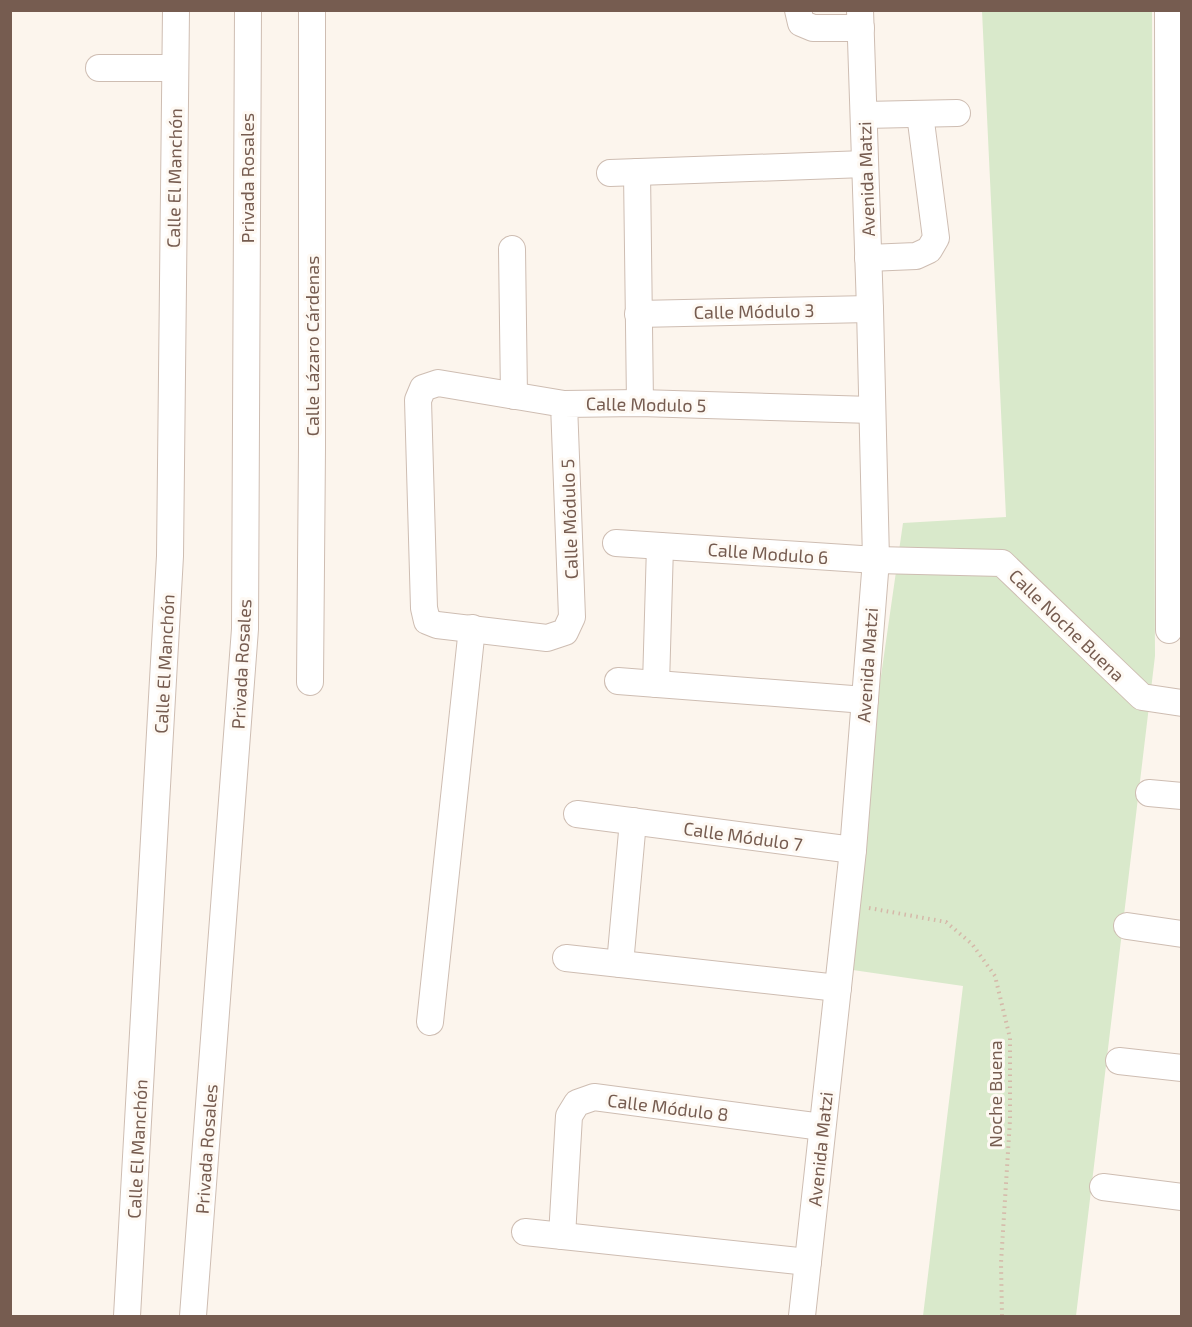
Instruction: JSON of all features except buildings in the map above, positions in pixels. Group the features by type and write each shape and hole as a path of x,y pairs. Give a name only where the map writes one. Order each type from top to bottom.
{"street":[{"name":"Calle El Manchón","path":"127,1317 170,556 176,10"},
{"name":"Privada Rosales","path":"194,1317 245,629 248,10"},
{"name":"Calle Lázaro Cárdenas","path":"310,682 312,10"},
{"path":"798,10 801,23 813,28 860,19"},
{"path":"1168,10 1169,630"},
{"name":"Avenida Matzi","path":"802,1317 853,850 876,560 860,19"},
{"path":"99,68 176,68"},
{"path":"864,115 957,113"},
{"path":"868,258 916,256 929,250 936,238 920,114"},
{"path":"610,173 865,164"},
{"path":"637,172 640,403"},
{"path":"512,249 514,396"},
{"name":"Calle Módulo 3","path":"638,314 870,309"},
{"name":"Calle Modulo 5","path":"472,628 436,625 427,621 424,608 418,400 423,388 438,383 564,404 640,403 872,410"},
{"name":"Calle Módulo 5","path":"472,628 547,638 565,632 572,617 564,404"},
{"name":"Calle Modulo 6","path":"616,543 876,560"},
{"path":"656,684 660,546"},
{"name":"Calle Noche Buena","path":"876,560 1002,563 1142,697 1182,703"},
{"path":"430,1022 472,628"},
{"path":"618,681 865,700"},
{"path":"1149,793 1182,796"},
{"name":"Calle Módulo 7","path":"577,814 853,850"},
{"path":"620,964 633,821"},
{"path":"1127,926 1182,934"},
{"path":"566,958 838,988"},
{"path":"1119,1061 1182,1068"},
{"name":"Calle Módulo 8","path":"562,1236 569,1116 577,1103 594,1097 822,1127"},
{"path":"1103,1187 1182,1197"},
{"path":"525,1232 808,1262"}],"path":[{"name":"Noche Buena","path":"846,905 888,910 946,922 972,944 995,976 1010,1038 1010,1120 1001,1263 1002,1317"}],"green space":[{"path":"982,11 1152,11 1155,656 1076,1316 923,1316 963,986 839,968 903,523 1006,517"}]}
